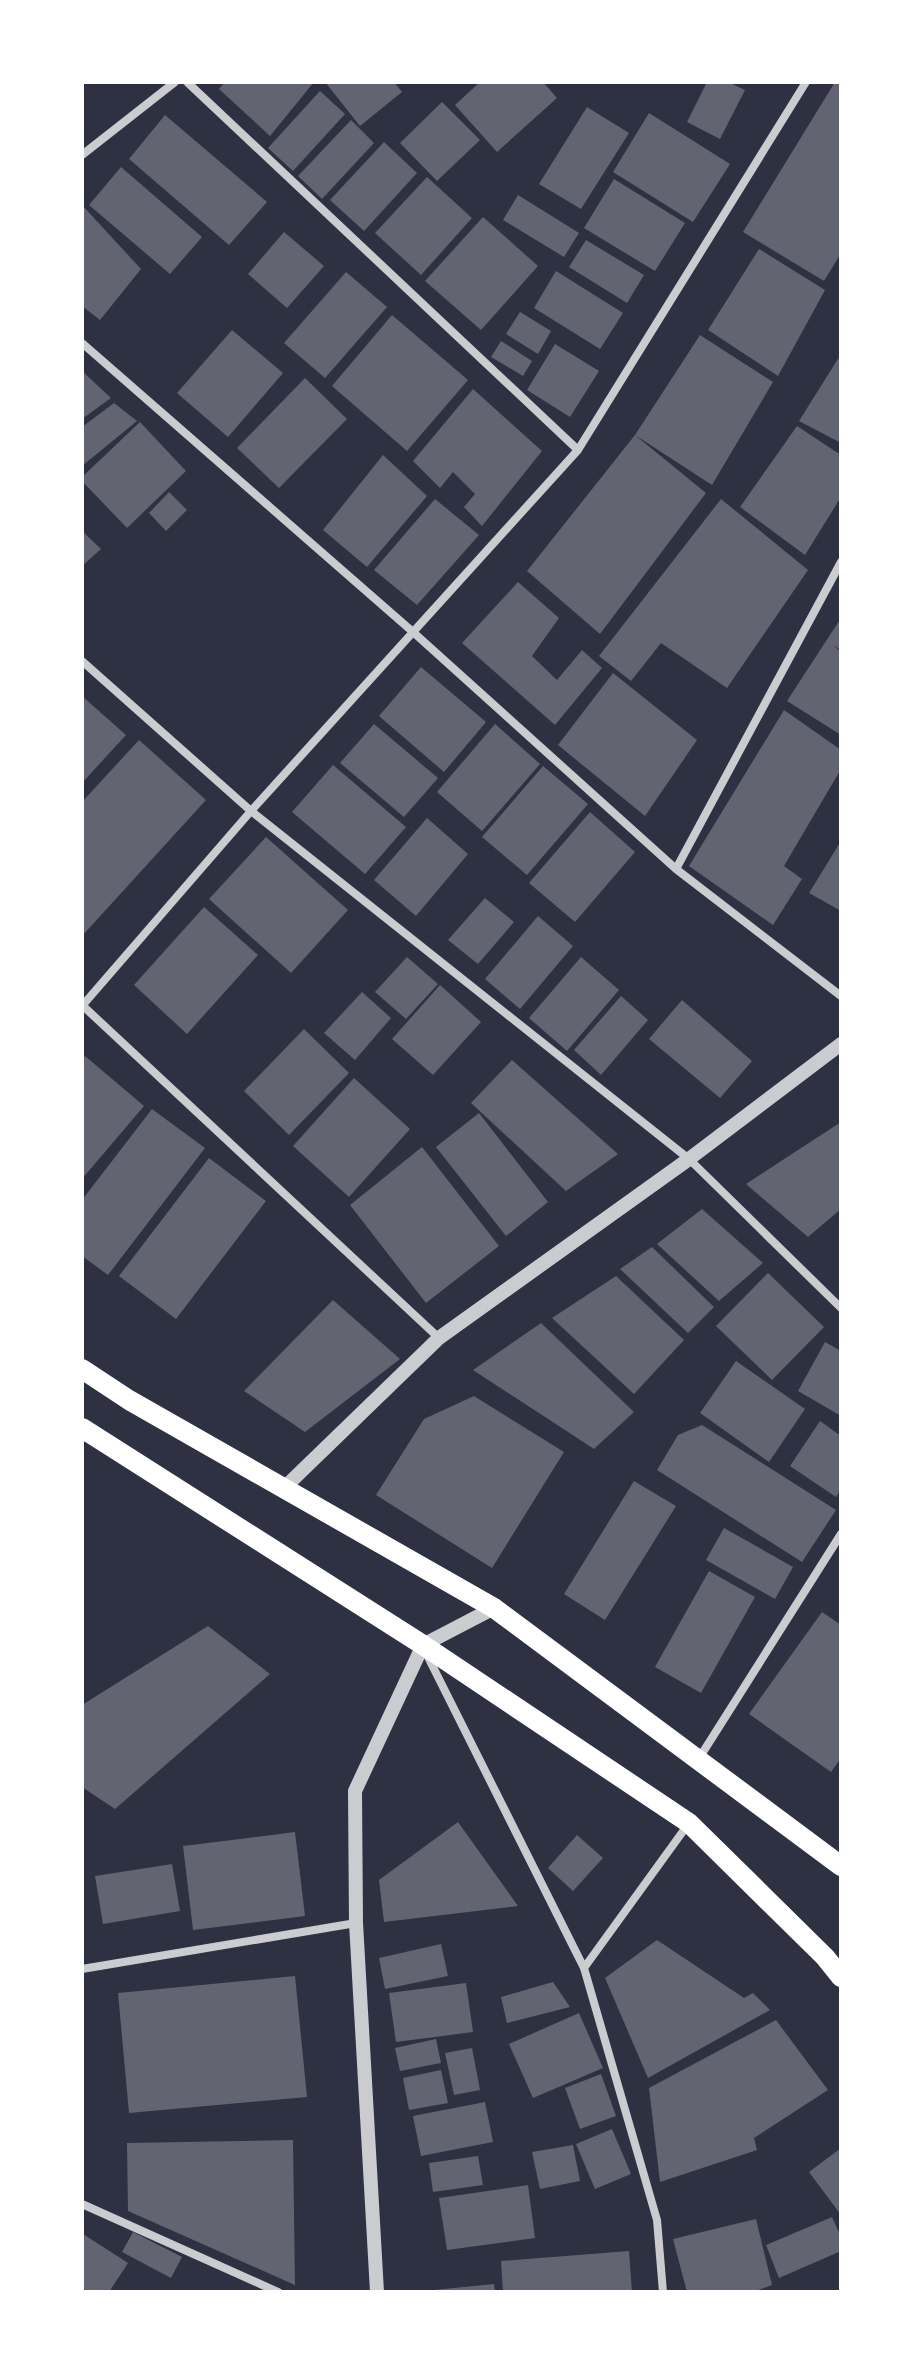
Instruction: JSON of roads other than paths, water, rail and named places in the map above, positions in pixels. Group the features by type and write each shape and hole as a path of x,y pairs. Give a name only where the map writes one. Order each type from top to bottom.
{"main road":[{"path":"82,1369 129,1400 494,1608 841,1866"},
{"path":"82,1428 423,1645 689,1823 825,1957 841,1977"}],"street":[{"path":"82,155 175,82"},
{"path":"187,82 578,450"},
{"path":"439,1338 82,1005 251,811 578,450 806,82"},
{"path":"82,343 413,632 676,869 841,996"},
{"path":"676,869 841,562"},
{"path":"82,661 251,811 689,1159 841,1308"},
{"path":"284,1488 439,1338 689,1159 841,1044"},
{"path":"698,1760 841,1534"},
{"path":"377,2292 356,1923 355,1791 423,1645 494,1608"},
{"path":"423,1645 584,1968 657,2220 663,2292"},
{"path":"584,1968 689,1823"},
{"path":"82,1969 356,1923"},
{"path":"82,2204 278,2292"}]}
